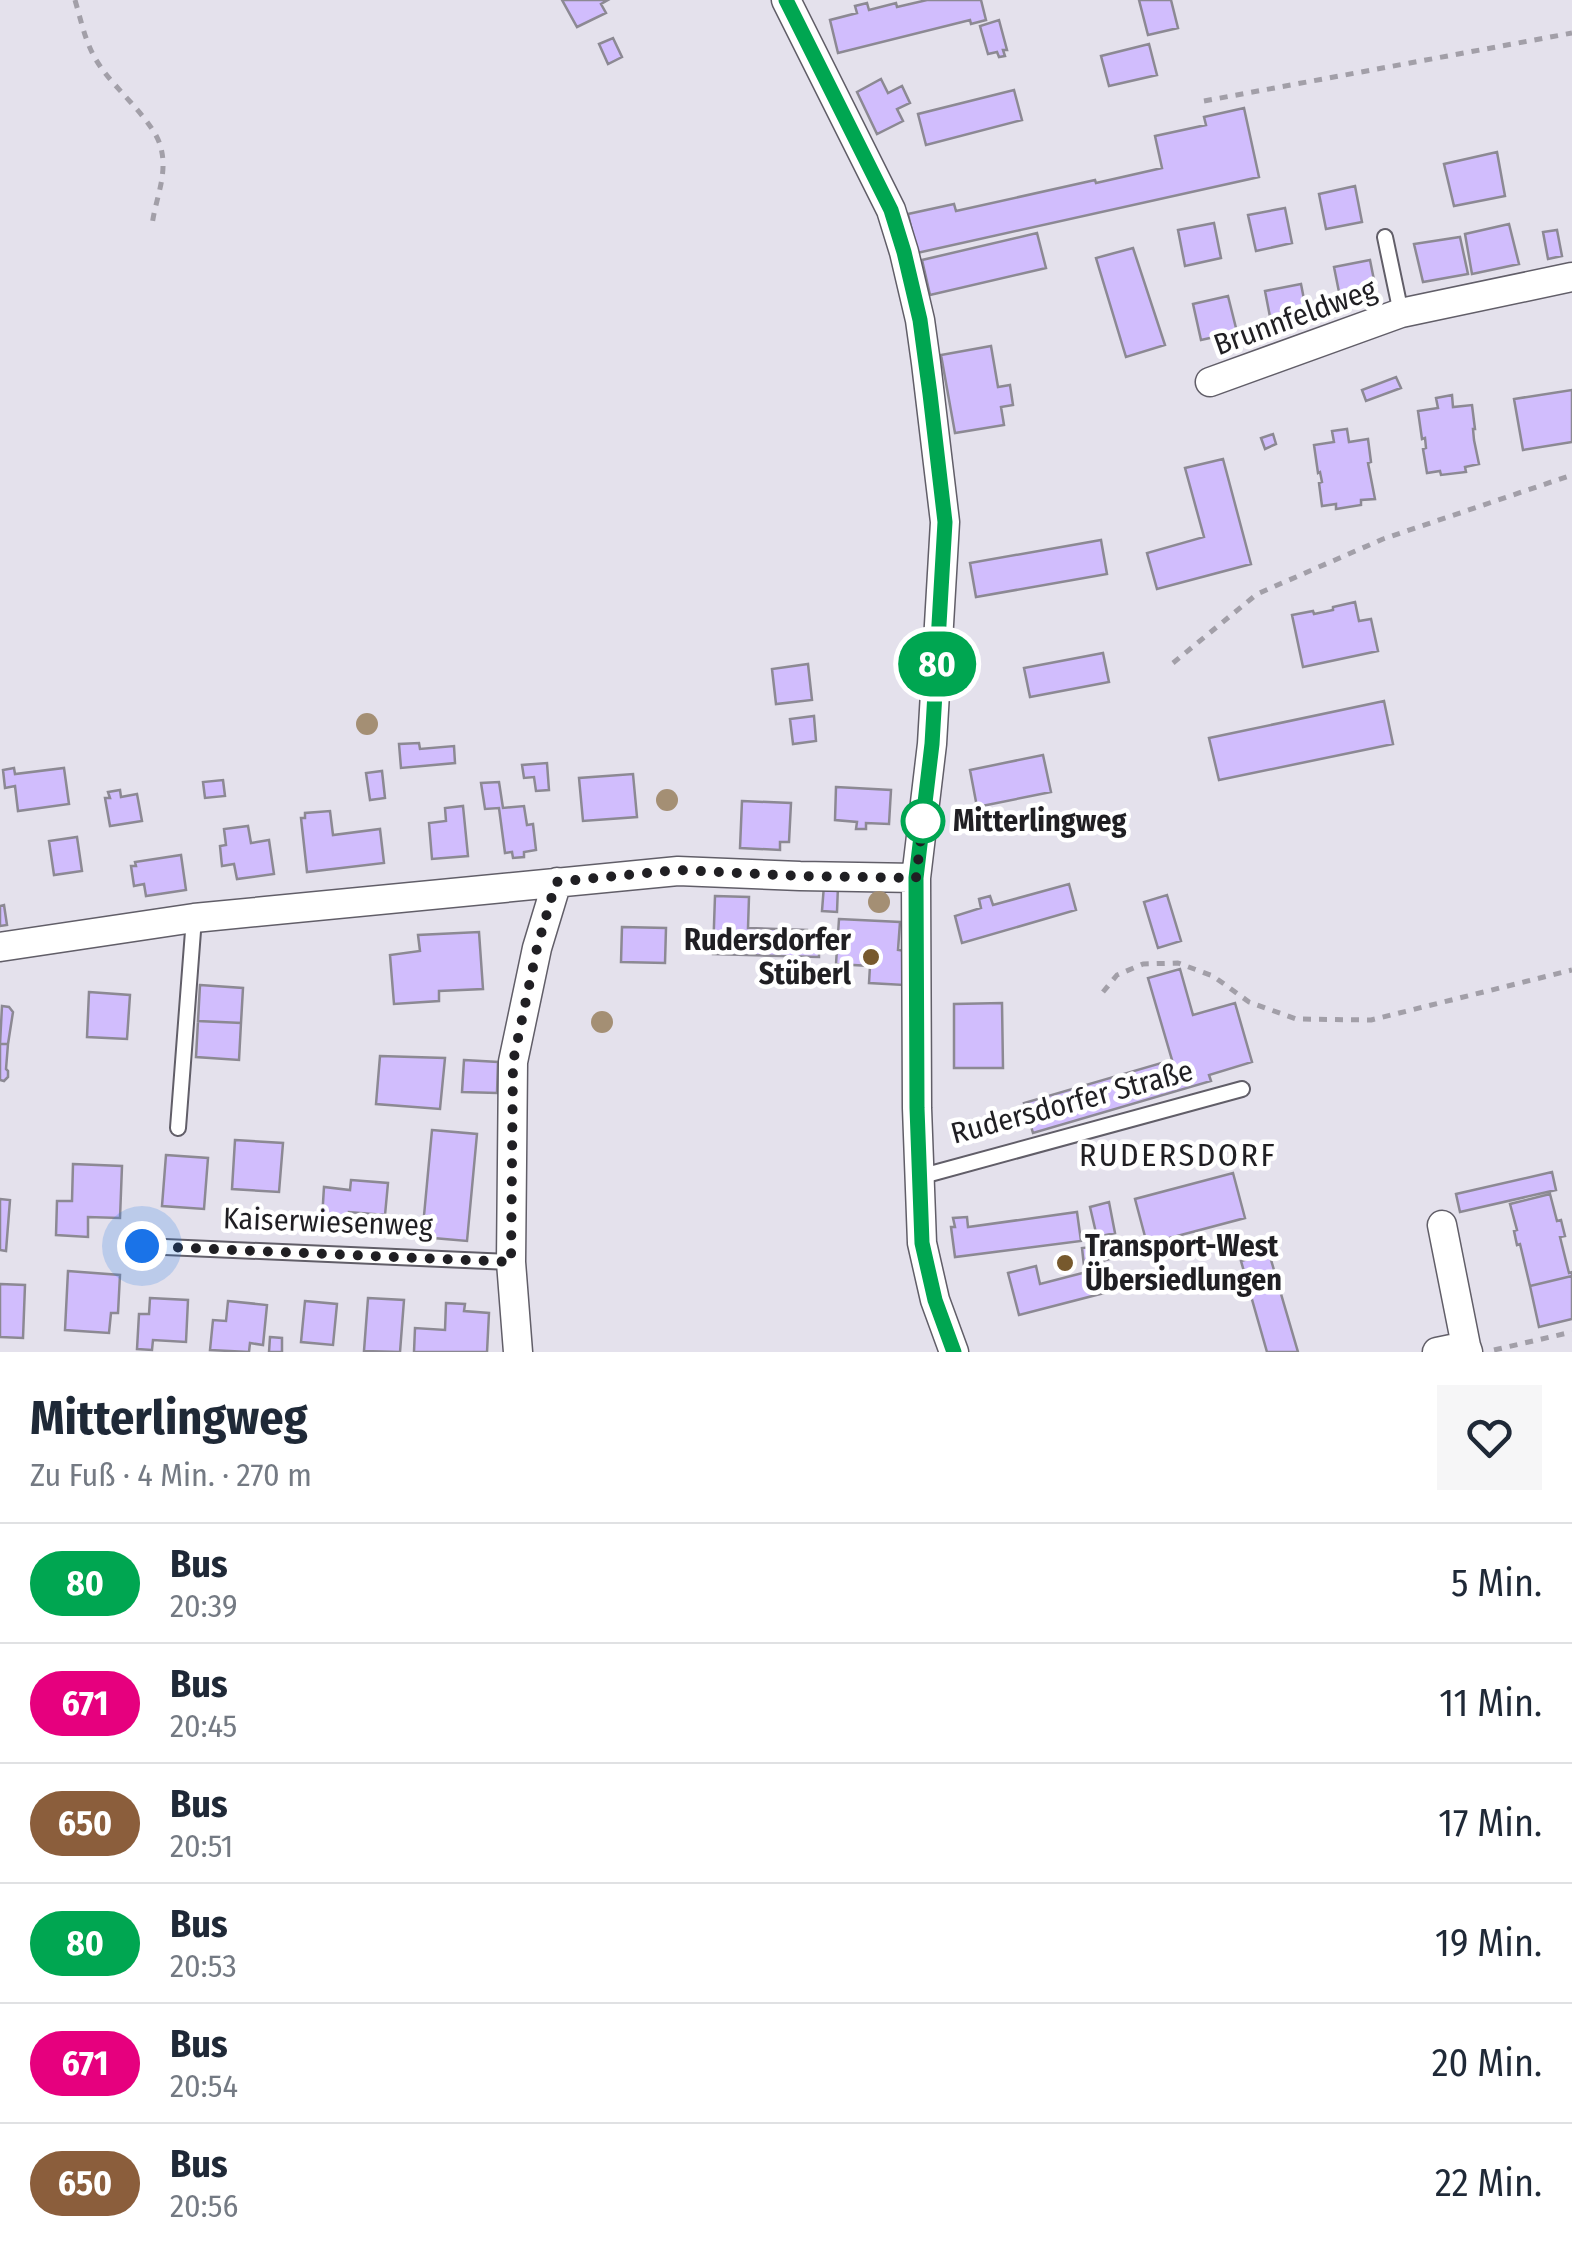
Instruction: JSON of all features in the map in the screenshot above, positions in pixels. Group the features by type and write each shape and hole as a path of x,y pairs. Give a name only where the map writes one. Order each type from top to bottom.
{"street":[{"name":"Rudersdorfer Straße","path":"786,0 891,210 920,320 945,522 932,744 916,878 919,1177 922,1243 935,1300 954,1352"},
{"name":"Brunnfeldweg","path":"1210,382 1402,313 1572,277"},
{"path":"0,947 194,918 678,870 916,878"},
{"path":"518,1352 511,1262 513,1062 537,948 556,882"},
{"path":"1437,1352 1467,1349 1442,1224"}],"lane":[{"name":"Brunnfeldweg","path":"1385,238 1402,313"},
{"path":"178,1128 194,918"},
{"name":"Rudersdorfer Straße","path":"919,1177 1242,1089"},
{"name":"Kaiserwiesenweg","path":"142,1246 511,1262"}],"path":[{"path":"76,0 87,45 161,145 163,182 152,226"},
{"path":"1204,101 1572,32"},
{"path":"1173,663 1256,594 1383,539 1572,475"},
{"path":"1103,992 1117,976 1143,964 1178,962 1214,976 1249,1002 1296,1019 1371,1020 1572,970"},
{"path":"1467,1349 1496,1350 1572,1332"}],"building":[{"path":"562,0 608,0 601,4 606,13 577,27"},
{"path":"927,0 981,0 986,20 971,24 970,20 838,53 830,20 857,13 855,6 867,3 869,10"},
{"path":"1139,0 1171,0 1178,28 1148,35"},
{"path":"999,20 1007,50 1003,50 1005,56 999,57 997,52 988,54 980,26"},
{"path":"613,38 622,57 608,64 599,44"},
{"path":"1149,44 1157,75 1109,86 1101,56"},
{"path":"881,79 888,93 902,86 910,103 897,109 903,121 877,134 857,92"},
{"path":"1014,90 1022,120 926,145 918,114"},
{"path":"1244,108 1259,177 917,253 908,214 954,204 956,211 1162,168 1155,136 1206,125 1204,117"},
{"path":"1497,152 1505,196 1454,206 1444,164"},
{"path":"1355,186 1362,222 1326,229 1319,194"},
{"path":"1285,208 1292,243 1256,251 1248,215"},
{"path":"1214,223 1221,258 1185,266 1178,230"},
{"path":"1509,224 1519,264 1472,274 1465,234"},
{"path":"1557,230 1562,256 1548,259 1543,232"},
{"path":"1037,233 1046,268 930,295 922,260"},
{"path":"1460,237 1468,274 1423,282 1414,244"},
{"path":"1133,248 1165,345 1126,357 1096,258"},
{"path":"1370,260 1377,295 1341,302 1334,267"},
{"path":"1301,284 1308,320 1272,327 1265,291"},
{"path":"1228,296 1237,332 1201,340 1193,304"},
{"path":"991,346 998,387 1010,385 1013,405 1001,407 1004,425 955,433 941,355"},
{"path":"1396,377 1401,388 1366,401 1362,390"},
{"path":"1572,390 1572,442 1523,450 1514,399"},
{"path":"1452,395 1453,407 1472,405 1479,464 1465,467 1466,472 1427,473 1425,438 1422,439 1418,411 1438,408 1436,398"},
{"path":"1347,429 1349,442 1368,439 1375,499 1336,509 1336,504 1322,506 1322,482 1314,445 1334,442 1332,431"},
{"path":"1273,434 1276,444 1265,449 1261,438"},
{"path":"1223,459 1251,564 1157,589 1147,553 1204,537 1185,468"},
{"path":"1101,540 1107,574 976,597 970,563"},
{"path":"1355,602 1359,621 1371,619 1378,651 1303,667 1292,615 1313,611 1314,614"},
{"path":"1103,653 1109,682 1030,697 1024,668"},
{"path":"808,664 812,700 776,704 772,669"},
{"path":"1384,701 1393,744 1219,780 1209,738"},
{"path":"814,716 816,741 793,744 790,719"},
{"path":"419,743 420,749 454,746 455,763 401,768 399,744"},
{"path":"1043,755 1051,792 977,807 970,770"},
{"path":"547,763 549,790 536,791 534,777 524,778 522,765"},
{"path":"14,768 15,774 64,768 69,804 18,811 15,786 5,788 3,770"},
{"path":"382,771 385,798 370,800 366,773"},
{"path":"633,774 637,817 583,821 579,778"},
{"path":"223,780 225,796 205,798 203,782"},
{"path":"499,782 503,808 524,806 527,825 533,824 536,850 524,852 524,857 513,858 512,852 505,853 499,808 485,809 481,783"},
{"path":"836,787 891,790 889,824 866,823 866,829 856,829 857,822 835,820"},
{"path":"120,790 121,797 137,794 142,821 110,826 105,798 110,798 108,792"},
{"path":"742,801 791,803 789,842 780,842 780,850 740,848"},
{"path":"463,806 468,856 432,859 429,823 446,821 445,808"},
{"path":"330,811 333,835 380,829 384,863 307,872 301,818 305,818 305,813"},
{"path":"248,826 251,843 269,840 274,874 237,879 234,864 222,866 220,846 226,845 224,829"},
{"path":"77,837 82,871 54,875 49,841"},
{"path":"181,855 186,890 146,896 144,884 134,886 131,866 136,866 135,862"},
{"path":"1069,884 1076,910 962,943 955,916 981,908 979,899 990,896 993,905"},
{"path":"824,885 838,886 837,912 822,911"},
{"path":"1167,895 1181,941 1158,948 1144,902"},
{"path":"715,896 749,897 748,928 807,930 807,939 819,940 819,957 713,954"},
{"path":"4,905 7,925 0,926 0,906"},
{"name":"Rudersdorfer Stüberl","path":"839,919 900,922 898,950 906,951 904,985 869,983 870,966 836,964"},
{"path":"622,927 666,928 665,963 621,962"},
{"path":"479,932 483,989 439,991 439,1001 394,1004 390,955 420,951 418,935"},
{"path":"1180,969 1193,1015 1235,1003 1252,1062 1209,1075 1211,1081 1033,1133 1024,1103 1172,1060 1148,978"},
{"path":"200,985 243,988 241,1023 198,1021"},
{"path":"89,992 130,995 127,1039 87,1037"},
{"path":"1002,1003 1003,1068 954,1068 954,1004"},
{"path":"2,1006 13,1012 8,1044 0,1044"},
{"path":"198,1021 241,1023 239,1060 196,1057"},
{"path":"0,1044 8,1044 8,1077 4,1081 0,1080"},
{"path":"380,1056 445,1058 440,1109 376,1104"},
{"path":"464,1060 498,1062 497,1093 462,1092"},
{"path":"432,1130 477,1134 467,1241 422,1237"},
{"path":"235,1140 283,1143 279,1192 232,1189"},
{"path":"166,1155 208,1158 204,1209 162,1206"},
{"path":"73,1164 122,1166 120,1218 88,1217 88,1237 56,1235 57,1201 72,1201"},
{"path":"1552,1172 1556,1190 1460,1212 1456,1194"},
{"path":"1233,1173 1245,1218 1147,1244 1135,1199"},
{"path":"351,1180 388,1183 385,1215 349,1212 349,1221 322,1219 324,1187 350,1190"},
{"path":"1550,1194 1557,1221 1561,1220 1565,1236 1560,1237 1572,1276 1530,1286 1510,1204"},
{"path":"0,1199 10,1200 6,1251 0,1250"},
{"path":"1109,1202 1115,1233 1097,1237 1090,1207"},
{"path":"1077,1212 1081,1241 955,1257 953,1218 967,1217 968,1227"},
{"path":"1110,1245 1113,1258 1084,1266 1082,1248"},
{"path":"1269,1253 1298,1352 1267,1352 1241,1261"},
{"path":"1036,1266 1040,1284 1098,1269 1104,1293 1019,1315 1008,1273"},
{"path":"68,1271 120,1275 118,1313 111,1313 109,1333 65,1330"},
{"path":"1572,1276 1572,1319 1539,1327 1530,1286"},
{"path":"0,1284 25,1285 23,1338 0,1337"},
{"path":"150,1298 188,1300 186,1342 153,1340 152,1350 137,1349 139,1314 149,1314"},
{"path":"368,1298 404,1300 400,1352 364,1351"},
{"path":"228,1301 267,1305 263,1345 250,1343 249,1352 210,1350 213,1320 226,1321"},
{"path":"305,1301 337,1304 333,1345 301,1342"},
{"path":"446,1303 465,1304 464,1311 489,1313 487,1352 414,1352 415,1328 445,1330"},
{"path":"270,1337 282,1338 282,1352 269,1352"}],"bus line":[{"name":"80","path":"786,0 891,210 920,320 930,394 945,522 932,744 916,878 917,1108 922,1243 935,1300 954,1352"}],"place":[{"name":"Mitterlingweg","path":"923,821"},
{"name":"Rudersdorfer Stüberl","path":"871,957"},
{"name":"Transport-West Übersiedlungen","path":"1065,1263"}],"district":[{"name":"RUDERSDORF","path":"1178,1155"}],"route":[{"path":"142,1246 511,1262 513,1062 537,948 556,882 678,870 916,878 923,821"}]}
